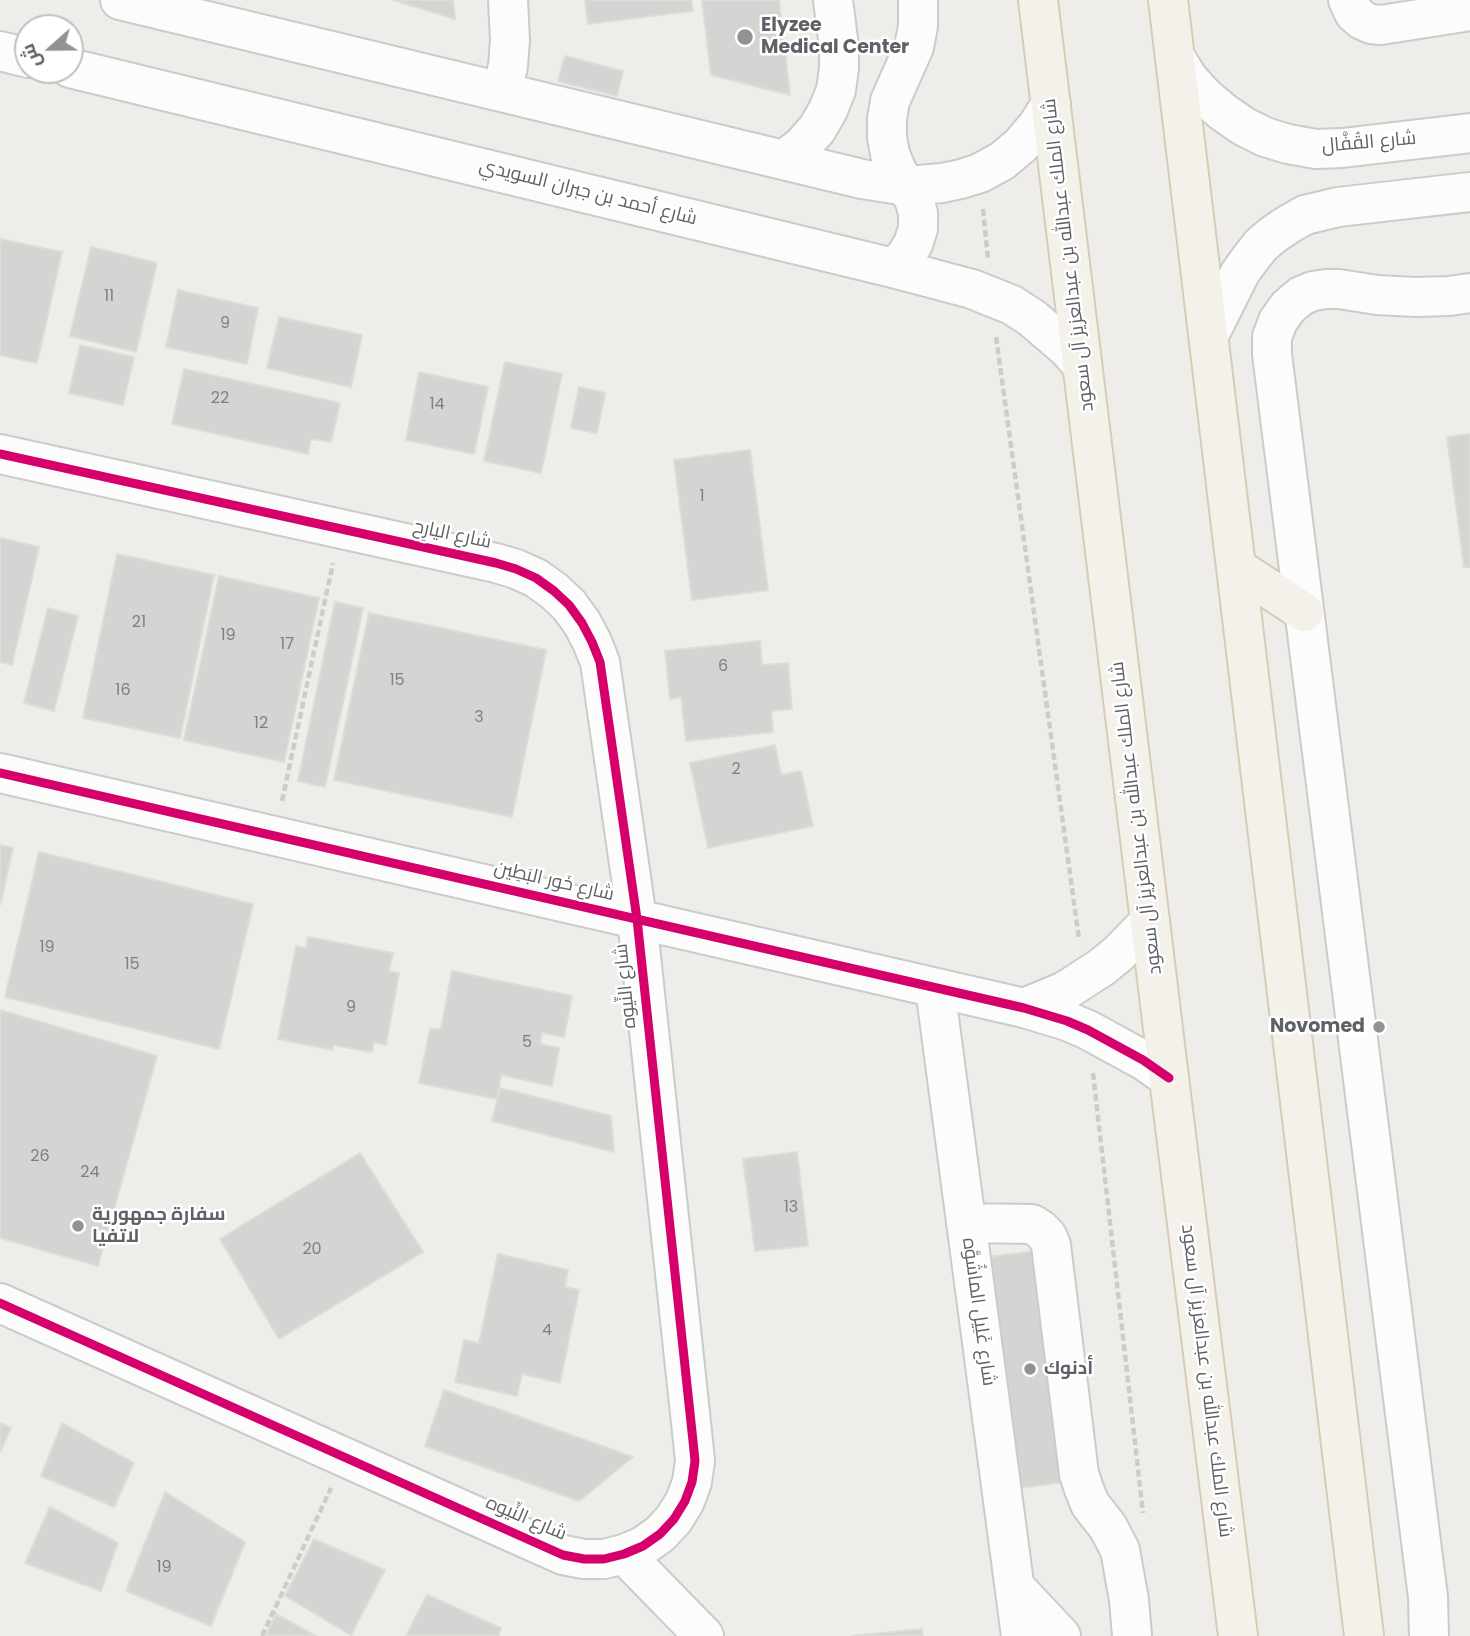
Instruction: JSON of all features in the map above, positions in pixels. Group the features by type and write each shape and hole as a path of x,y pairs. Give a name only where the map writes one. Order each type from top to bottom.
{"main road":[{"name":"شارع الملك عبدالله بن عبدالعزيز آل سعود","path":"1038,0 1238,1636"},
{"path":"1168,0 1364,1636"},
{"path":"1236,567 1304,612"}],"street":[{"path":"120,0 862,179 906,186 961,179 980,173 1002,161 1021,145 1051,104"},
{"path":"502,92 510,40 508,0"},
{"path":"785,159 802,146 817,129 836,90 839,58 833,0"},
{"path":"894,268 914,244 918,229 914,198 890,154 887,119 890,101 914,47 918,26 918,0"},
{"path":"1348,0 1354,13 1362,20 1381,25 1470,11"},
{"name":"شارع القُفَّال","path":"1175,57 1188,78 1223,113 1265,137 1288,144 1316,149 1470,133"},
{"name":"شارع أحمد بن جبران السويدي","path":"84,71 972,289 1012,305 1032,318 1067,348 1082,365"},
{"path":"1355,206 1349,197 1345,174 1353,154 1360,146"},
{"path":"1209,335 1250,258 1268,239 1305,215 1338,207 1470,192"},
{"path":"1429,1636 1429,1610 1272,337 1278,321 1288,307 1301,296 1313,291 1339,289 1416,297 1470,293"},
{"name":"شارع اليارِح","path":"0,454 496,563 536,578 554,591 582,623 600,662 637,919"},
{"name":"شارع خَور البَطِين","path":"0,773 1024,1008 1088,1030 1143,1060 1168,1078"},
{"name":"شارع النِّيوه","path":"0,1303 563,1555 604,1559 643,1546 660,1534 674,1519 692,1482 695,1461 637,919"},
{"path":"1024,1008 1084,980 1119,953 1150,922"},
{"name":"شارع غَلِيل الماشُوَّه","path":"935,988 1021,1636"},
{"path":"966,1223 1032,1224 1047,1236 1051,1245 1079,1474 1090,1504 1108,1527 1120,1550 1132,1636"},
{"path":"624,1554 705,1636"},
{"path":"1015,1587 1060,1636"}],"path":[{"path":"980,173 991,296 1084,980"},
{"path":"274,836 341,529"},
{"path":"1088,1030 1144,1526"},
{"path":"262,1636 345,1458"}],"building":[{"path":"393,0 453,0 455,19"},
{"path":"585,0 691,0 693,11 588,24"},
{"name":"Elyzee Medical Center","path":"702,0 779,0 790,95 711,75"},
{"path":"565,56 623,71 617,96 558,81"},
{"path":"0,239 62,252 37,363 0,355"},
{"path":"91,247 157,263 136,352 70,336"},
{"path":"178,290 258,308 247,364 166,347"},
{"path":"279,317 362,335 351,387 267,368"},
{"path":"80,345 134,357 123,405 69,393"},
{"path":"505,362 562,374 541,473 484,461"},
{"path":"184,369 340,403 331,442 311,439 308,454 172,424"},
{"path":"419,372 488,387 474,454 406,440"},
{"path":"579,387 605,393 597,433 571,428"},
{"path":"1470,434 1470,567 1464,567 1447,437"},
{"path":"750,450 768,590 692,600 674,460"},
{"path":"0,538 39,547 12,665 0,662"},
{"path":"117,554 214,575 180,738 83,718"},
{"path":"219,576 319,598 284,762 184,740"},
{"path":"335,602 363,608 325,787 298,781"},
{"path":"48,608 78,616 54,711 24,703"},
{"path":"369,613 546,650 512,817 334,780"},
{"path":"760,641 762,665 788,663 792,709 771,711 773,732 686,741 681,697 670,699 665,651"},
{"path":"775,745 781,775 801,771 813,826 708,848 690,763"},
{"path":"0,845 13,848 0,905"},
{"path":"39,852 253,904 219,1049 5,997"},
{"path":"308,937 393,953 389,971 399,973 386,1045 374,1042 372,1052 333,1045 333,1050 278,1039 296,946 306,948"},
{"path":"452,971 572,996 564,1037 542,1033 540,1044 559,1048 552,1086 501,1075 497,1099 419,1083 430,1029 441,1029"},
{"path":"0,1010 157,1056 98,1266 0,1238"},
{"path":"500,1088 611,1116 614,1152 492,1121"},
{"path":"797,1152 808,1246 755,1251 743,1159"},
{"path":"360,1153 423,1252 279,1339 220,1239"},
{"name":"أدنوك","path":"1042,1250 1074,1481 1019,1488 987,1257"},
{"path":"498,1254 568,1270 565,1287 579,1290 560,1383 522,1374 517,1396 455,1382 464,1340 479,1343"},
{"path":"444,1390 633,1457 579,1501 425,1446"},
{"path":"0,1423 11,1428 0,1452"},
{"path":"62,1423 134,1463 114,1507 41,1476"},
{"path":"165,1492 245,1542 211,1626 126,1591"},
{"path":"50,1507 118,1543 101,1591 25,1563"},
{"path":"314,1539 385,1570 351,1635 285,1596"},
{"path":"427,1595 501,1628 498,1636 406,1636"},
{"path":"276,1614 316,1636 266,1636"},
{"path":"922,1629 923,1636 852,1636"}],"cycle path":[{"path":"0,454 496,563 536,578 569,605 582,623 600,662 637,919 695,1461 692,1482 674,1519 660,1534 643,1546 604,1559 563,1555 0,1303"},
{"path":"0,773 1024,1008 1088,1030 1143,1060 1169,1078"}],"place":[{"name":"Elyzee Medical Center","path":"745,37"},
{"name":"Novomed","path":"1379,1027"},
{"name":"سفارة جمهورية لاتفيا","path":"78,1226"},
{"name":"أدنوك","path":"1030,1369"}]}
